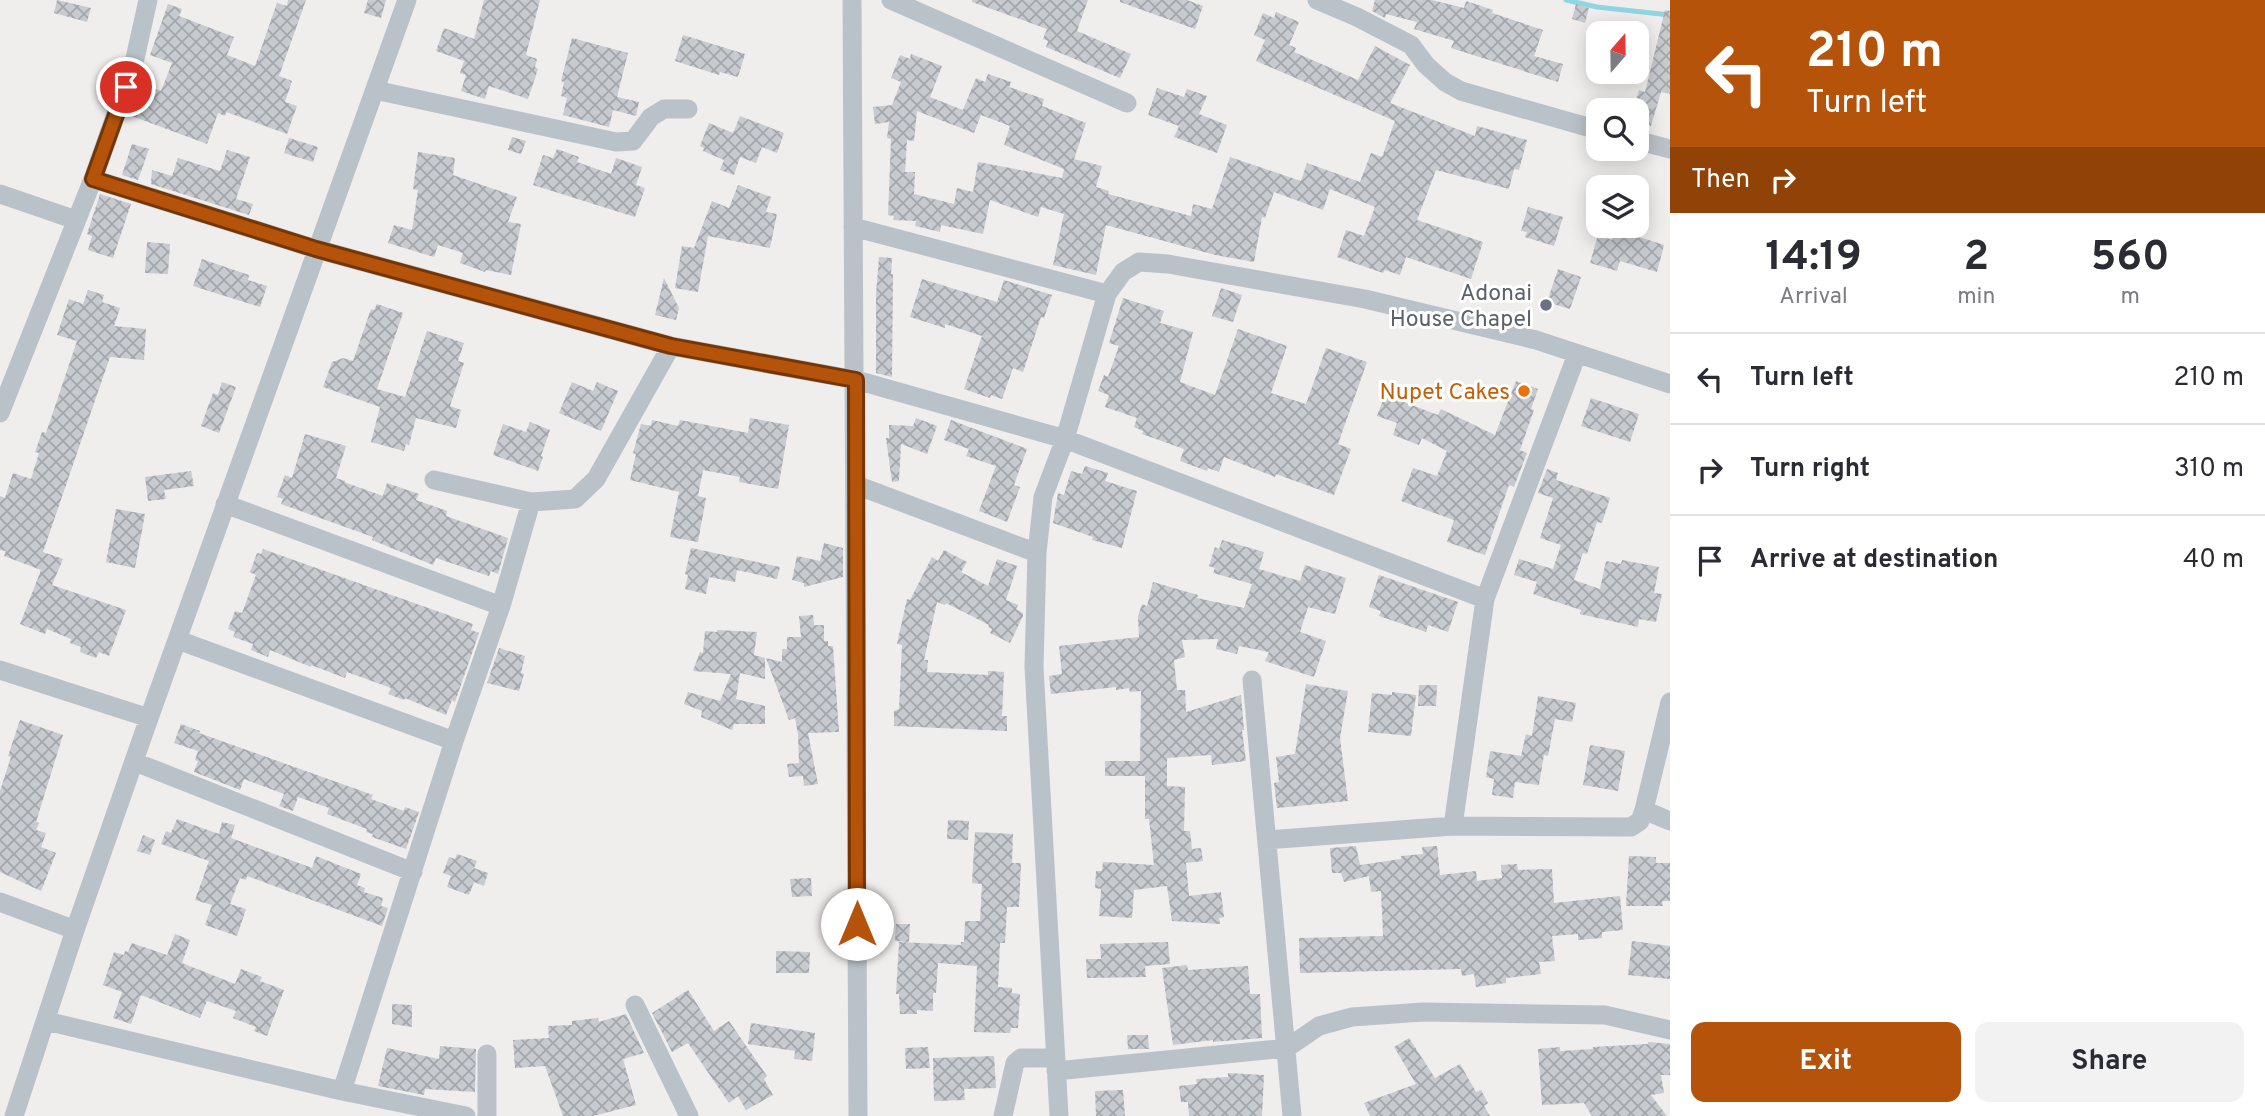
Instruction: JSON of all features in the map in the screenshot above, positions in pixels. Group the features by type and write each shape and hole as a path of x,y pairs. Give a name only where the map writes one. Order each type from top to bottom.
{"street":[{"path":"0,413 93,179 134,63 148,0"},
{"path":"14,1116 149,718 407,0"},
{"path":"852,0 858,1116"},
{"path":"891,0 1127,103"},
{"path":"1317,0 1411,45 1426,65 1445,82 1461,91 1586,127"},
{"path":"375,90 616,142 633,141 651,117 664,109 688,110"},
{"path":"1649,144 1670,149"},
{"path":"93,179 316,249 671,346 856,380 1065,439 1485,599"},
{"path":"0,194 76,220"},
{"path":"853,228 1107,294"},
{"path":"1059,1116 1034,667 1037,553 1043,497 1065,439 1107,294 1123,272 1139,262 1168,264 1365,299 1536,340 1670,384"},
{"path":"434,480 531,502 575,499 596,479 671,346"},
{"path":"1453,826 1485,599 1577,354"},
{"path":"856,485 1037,553"},
{"path":"342,1091 500,606 531,502"},
{"path":"225,504 500,606"},
{"path":"177,640 454,741"},
{"path":"0,670 149,718"},
{"path":"1252,680 1292,1116"},
{"path":"1267,840 1453,826 1631,827 1640,821 1644,810 1670,702"},
{"path":"135,762 413,872"},
{"path":"1644,810 1670,821"},
{"path":"0,902 75,930"},
{"path":"635,1005 689,1116"},
{"path":"1003,1116 1015,1063 1021,1058 1056,1065 1287,1048 1319,1026 1352,1017 1423,1012 1605,1016 1670,1030"},
{"path":"46,1021 342,1091 466,1116"},
{"path":"487,1054 487,1116"}],"building":[{"path":"57,0 91,8 87,22 54,13"},
{"path":"288,0 306,0 279,76 292,81 285,102 297,106 287,134 226,112 225,116 218,113 207,144 129,115 134,100 139,102 145,85 161,91 172,63 150,55 168,4 182,9 179,16 234,37 227,55 255,66 277,3 287,6"},
{"path":"368,0 386,0 381,18 364,13"},
{"path":"484,0 540,0 526,55 537,59 535,67 538,69 528,99 489,86 485,99 461,91 466,75 460,73 464,61 436,51 444,28 474,39"},
{"path":"972,0 1088,0 1077,31 1131,54 1120,78 1046,47 1048,41 1043,39 1047,29"},
{"path":"1120,0 1187,0 1203,6 1195,29"},
{"path":"1375,0 1432,0 1464,8 1466,1 1543,30 1534,56 1563,64 1558,82 1451,48 1454,41 1414,29 1417,22 1386,14 1385,18 1372,11"},
{"path":"1576,4 1589,8 1585,23 1572,19"},
{"path":"1665,10 1670,11 1670,94 1661,92 1651,126 1649,98 1637,98 1639,90 1645,92"},
{"path":"1276,12 1299,22 1289,45 1296,48 1294,52 1358,80 1375,46 1410,65 1390,103 1475,136 1477,126 1527,140 1519,170 1514,169 1509,189 1436,170 1417,220 1483,242 1471,279 1406,257 1400,275 1385,270 1383,273 1337,257 1346,230 1364,236 1375,207 1330,189 1323,210 1274,192 1265,218 1262,217 1254,262 1215,255 1106,225 1096,275 1053,265 1064,214 1041,207 1038,217 990,200 983,234 941,225 940,232 915,226 916,221 893,220 894,216 888,215 891,139 887,138 889,122 875,124 873,107 892,105 901,82 891,78 900,55 910,59 911,54 942,66 930,97 963,110 976,78 985,82 988,74 1011,82 1009,87 1044,99 1042,106 1086,123 1074,159 1102,166 1096,187 1109,191 1108,194 1191,216 1193,204 1212,209 1230,157 1301,181 1307,163 1360,182 1371,153 1382,157 1395,121 1256,61 1265,40 1254,35 1263,13 1274,18","holes":["917,111 974,133 981,115 1010,126 1004,145 1064,169 1062,178 978,162 973,192 957,188 954,204 914,194 915,172 905,172 907,140 914,141"]},
{"path":"683,35 745,54 738,77 720,72 719,75 675,61"},
{"path":"572,38 628,53 617,97 639,102 636,116 613,110 609,127 563,115 567,98 561,96 564,82 561,81"},
{"path":"1157,88 1184,97 1187,89 1207,96 1199,114 1227,125 1217,153 1174,137 1179,126 1148,115"},
{"path":"740,116 784,133 777,153 762,147 756,163 740,157 734,175 720,170 724,160 703,151 704,148 700,146 709,123 733,133"},
{"path":"512,137 526,141 521,154 508,150"},
{"path":"289,138 318,147 313,162 284,153"},
{"path":"132,144 149,149 138,180 122,175"},
{"path":"557,149 579,157 577,162 611,174 616,158 642,167 636,185 645,188 635,217 533,185 543,155 553,158"},
{"path":"227,150 250,157 236,199 253,204 249,215 151,184 152,170 172,176 178,158 220,171"},
{"path":"418,152 455,158 453,175 517,197 508,222 521,224 511,275 486,270 485,272 460,263 463,253 438,245 434,257 388,243 394,225 412,230 418,190 413,189"},
{"path":"738,185 771,197 766,212 777,214 770,248 708,236 698,292 675,288 682,246 694,248 712,201 729,208"},
{"path":"100,194 131,204 113,258 88,250 92,236 87,234"},
{"path":"1528,207 1563,217 1554,246 1525,237 1527,232 1521,231"},
{"path":"1597,238 1643,238 1664,245 1657,272 1620,261 1617,271 1590,263"},
{"path":"147,242 170,244 168,274 145,273"},
{"path":"879,257 892,258 892,377 876,373"},
{"path":"202,259 249,275 248,280 267,286 260,307 193,286"},
{"path":"1558,269 1581,277 1570,309 1547,302"},
{"path":"664,278 679,308 676,320 655,315"},
{"path":"922,279 997,302 1004,280 1052,295 1044,318 1041,317 1023,372 1013,368 1002,399 964,389 982,336 945,324 945,328 910,317"},
{"path":"1221,288 1242,295 1233,322 1212,316"},
{"path":"88,290 104,295 102,302 120,308 114,326 146,329 144,360 110,357 43,552 63,559 52,585 126,610 109,656 99,652 96,658 80,652 81,647 70,643 71,639 47,629 45,634 20,624 41,570 4,556 6,551 0,550 0,496 5,498 13,473 31,479 39,453 35,452 42,432 46,433 77,341 57,335 69,299 83,304"},
{"path":"1123,298 1164,311 1160,323 1193,332 1180,382 1215,395 1238,329 1287,346 1271,393 1306,404 1326,348 1367,362 1338,444 1351,449 1334,495 1276,474 1275,477 1224,457 1219,472 1208,468 1207,471 1180,461 1184,449 1142,434 1143,431 1134,427 1137,418 1105,407 1109,395 1098,391 1104,375 1108,377 1119,346 1109,343"},
{"path":"377,304 403,313 377,389 405,397 427,331 464,343 458,361 464,363 450,406 461,410 456,428 416,418 409,445 406,444 404,451 371,442 380,407 323,387 332,362 343,358 353,361 371,309 374,310"},
{"path":"1516,381 1538,389 1531,409 1534,410 1520,450 1527,453 1514,487 1509,485 1485,555 1447,542 1454,520 1401,501 1413,468 1437,476 1447,451 1422,438 1419,445 1393,435 1397,423 1377,416 1390,382 1409,389 1404,402 1438,415 1441,409 1495,435"},
{"path":"222,382 236,387 219,433 201,426 213,393 218,395"},
{"path":"572,382 593,391 597,382 618,391 601,431 559,413"},
{"path":"1591,398 1639,414 1630,442 1581,426"},
{"path":"750,418 789,425 778,489 739,482 740,477 703,470 698,496 706,498 698,542 670,537 679,492 630,480 636,454 633,453 641,424 651,426 652,420 678,426 680,420 748,433"},
{"path":"916,418 937,426 927,454 901,444 899,481 892,482 886,438 889,438 889,425 913,426"},
{"path":"951,420 1027,449 1014,485 1020,487 1007,522 979,511 996,466 966,456 969,449 944,440"},
{"path":"530,422 550,430 538,471 493,455 503,424 526,432"},
{"path":"305,434 346,446 336,478 383,496 387,483 419,494 416,500 447,511 446,516 508,538 498,574 491,571 489,576 436,558 433,565 372,540 373,537 281,504 283,499 277,497 285,475 292,478"},
{"path":"1085,466 1108,473 1105,481 1137,491 1122,548 1092,540 1093,537 1053,523 1058,493 1064,495 1071,471 1082,474"},
{"path":"1547,469 1558,473 1556,480 1610,498 1602,523 1597,522 1587,554 1583,553 1574,580 1600,589 1606,561 1621,564 1622,560 1659,567 1654,593 1662,594 1656,622 1639,619 1638,627 1580,614 1581,610 1533,594 1537,582 1514,575 1519,559 1553,569 1561,545 1540,538 1553,498 1538,493"},
{"path":"191,471 194,486 164,490 166,499 148,501 145,477"},
{"path":"116,509 145,514 135,568 106,562"},
{"path":"1222,540 1264,552 1259,569 1300,581 1305,565 1346,578 1335,614 1308,607 1300,632 1326,641 1314,677 1265,661 1269,652 1239,646 1237,654 1216,649 1218,639 1182,640 1185,657 1174,660 1177,690 1185,690 1186,712 1241,695 1246,761 1212,765 1211,755 1167,758 1167,786 1185,787 1184,831 1190,831 1192,849 1201,848 1203,861 1186,863 1189,896 1221,892 1224,917 1219,918 1220,924 1172,921 1167,886 1134,890 1132,918 1099,916 1101,889 1095,888 1096,871 1102,871 1103,862 1154,865 1149,819 1145,819 1145,776 1105,776 1105,761 1140,761 1141,691 1130,692 1129,688 1116,690 1116,687 1051,694 1049,676 1062,674 1059,646 1139,637 1138,616 1142,604 1147,606 1153,582 1198,595 1197,598 1244,608 1252,584 1213,573 1215,568 1209,566 1215,547 1219,549"},
{"path":"824,543 843,548 843,577 804,587 804,583 792,580 797,556 820,561"},
{"path":"691,548 780,567 777,579 737,570 735,582 709,577 706,594 685,589 688,575 685,574"},
{"path":"263,549 473,624 471,630 479,633 455,702 452,700 446,715 388,694 391,688 347,672 345,678 270,650 268,657 251,650 253,644 233,637 235,632 228,629 235,611 242,613 256,575 250,572 257,553 261,554"},
{"path":"944,550 967,562 961,572 988,586 997,559 1017,566 1006,600 1018,605 1016,609 1023,613 1023,616 1010,643 990,633 992,629 989,625 946,603 937,602 924,660 928,660 927,672 988,675 988,671 1004,672 1002,716 1007,716 1007,731 894,726 894,711 899,709 902,645 897,644 907,599 910,600 932,557 938,561"},
{"path":"1379,575 1458,602 1448,632 1428,625 1426,632 1379,616 1381,611 1369,607"},
{"path":"813,615 814,625 824,625 824,641 828,641 828,646 833,646 839,732 808,733 818,784 804,786 803,776 789,777 787,764 799,763 795,718 789,720 766,658 782,662 782,649 787,649 787,637 801,637 799,616"},
{"path":"705,631 757,632 754,655 765,658 765,679 740,673 736,699 765,706 765,724 734,724 732,730 701,717 702,711 684,704 688,692 720,701 731,674 693,671 700,652 703,653"},
{"path":"499,648 525,656 519,691 487,683"},
{"path":"1306,684 1348,691 1340,738 1348,801 1277,808 1274,783 1279,782 1276,757 1295,754"},
{"path":"1419,685 1437,685 1436,706 1418,706"},
{"path":"1392,692 1416,695 1411,736 1368,732 1372,693 1392,695"},
{"path":"1538,696 1576,703 1572,722 1555,719 1548,756 1544,755 1539,785 1515,782 1513,798 1492,795 1494,779 1486,777 1490,751 1521,756 1526,734 1532,736"},
{"path":"20,720 63,735 36,822 39,823 36,830 46,833 41,847 56,853 41,891 0,872 0,791"},
{"path":"181,724 200,731 199,733 373,795 371,799 404,811 405,807 419,812 406,849 372,837 373,834 366,832 367,829 327,814 329,808 298,797 293,811 279,806 284,794 244,779 240,790 194,772 198,751 174,743"},
{"path":"1590,745 1625,751 1618,791 1583,785"},
{"path":"177,819 219,834 222,822 235,825 231,838 312,868 316,856 361,874 357,885 365,888 364,892 383,898 381,906 388,908 382,926 247,876 246,880 240,878 230,904 246,909 237,936 205,925 212,905 195,900 209,861 161,844 166,831 171,833"},
{"path":"948,820 969,821 968,840 947,839"},
{"path":"975,832 1013,834 1012,863 1021,863 1019,907 1007,907 1005,943 1000,943 998,987 1012,988 1012,993 1020,994 1018,1028 1011,1028 1010,1033 974,1032 977,966 938,963 933,1011 917,1010 917,1014 900,1014 899,994 896,994 899,942 961,945 961,942 964,942 965,921 980,921 982,884 972,883"},
{"path":"143,835 155,840 150,855 137,851"},
{"path":"1356,846 1360,865 1423,854 1422,847 1437,846 1440,875 1476,871 1477,881 1502,878 1501,865 1517,864 1518,870 1552,869 1554,903 1620,896 1623,930 1602,932 1602,938 1578,940 1578,934 1552,936 1555,961 1539,962 1541,974 1506,978 1506,983 1476,987 1474,974 1462,976 1461,969 1300,973 1299,938 1383,936 1381,891 1371,892 1369,876 1344,882 1341,873 1332,873 1330,848"},
{"path":"457,854 477,861 474,868 488,873 484,886 474,882 469,895 447,887 451,876 443,873 449,857 455,859"},
{"path":"1629,856 1656,857 1656,863 1670,863 1670,901 1662,901 1663,906 1626,906"},
{"path":"811,878 812,896 792,897 790,879"},
{"path":"896,924 910,924 909,942 895,941"},
{"path":"175,934 190,940 182,963 235,984 241,969 262,977 260,981 284,990 267,1036 254,1031 256,1027 233,1018 236,1011 207,1001 200,1018 141,995 131,1024 113,1018 122,992 103,985 114,952 124,955 132,943 167,955"},
{"path":"1632,941 1670,946 1670,979 1628,975"},
{"path":"1168,942 1170,964 1145,966 1146,977 1087,978 1086,959 1101,959 1100,944"},
{"path":"776,951 810,952 809,973 776,973"},
{"path":"1187,965 1188,970 1248,966 1250,994 1260,994 1262,1038 1173,1045 1162,968"},
{"path":"688,990 714,1031 729,1021 767,1076 764,1079 773,1095 746,1110 738,1096 729,1103 688,1043 672,1052 652,1013"},
{"path":"392,1004 412,1005 412,1027 392,1024"},
{"path":"626,1014 644,1053 623,1059 636,1105 593,1116 563,1116 545,1066 515,1068 513,1040 549,1038 548,1026 572,1025 572,1021 598,1018 599,1022"},
{"path":"751,1023 815,1033 812,1061 794,1059 795,1051 748,1044"},
{"path":"1127,1035 1148,1035 1149,1049 1128,1049"},
{"path":"1409,1038 1435,1078 1460,1064 1476,1092 1481,1090 1488,1103 1484,1106 1490,1116 1370,1116 1364,1103 1416,1084 1394,1047"},
{"path":"1648,1042 1670,1044 1670,1075 1661,1075 1664,1093 1651,1095 1667,1116 1592,1116 1584,1103 1542,1105 1538,1049 1593,1049"},
{"path":"440,1046 476,1049 475,1092 425,1089 424,1095 378,1086 387,1048 439,1059"},
{"path":"928,1047 930,1068 906,1069 905,1048"},
{"path":"994,1056 996,1088 964,1089 965,1100 934,1101 933,1058"},
{"path":"1228,1073 1264,1075 1262,1116 1189,1116 1188,1102 1181,1102 1179,1086 1197,1084 1196,1079 1228,1077"},
{"path":"1123,1090 1125,1116 1096,1116 1095,1091"}],"waterway":[{"path":"1566,0 1597,7 1670,15"}],"place":[{"name":"Adonai House Chapel","path":"1546,305"},
{"name":"Nupet Cakes","path":"1524,391"}],"route":[{"path":"126,87 93,179 316,249 671,346 856,380 857,924"}]}
